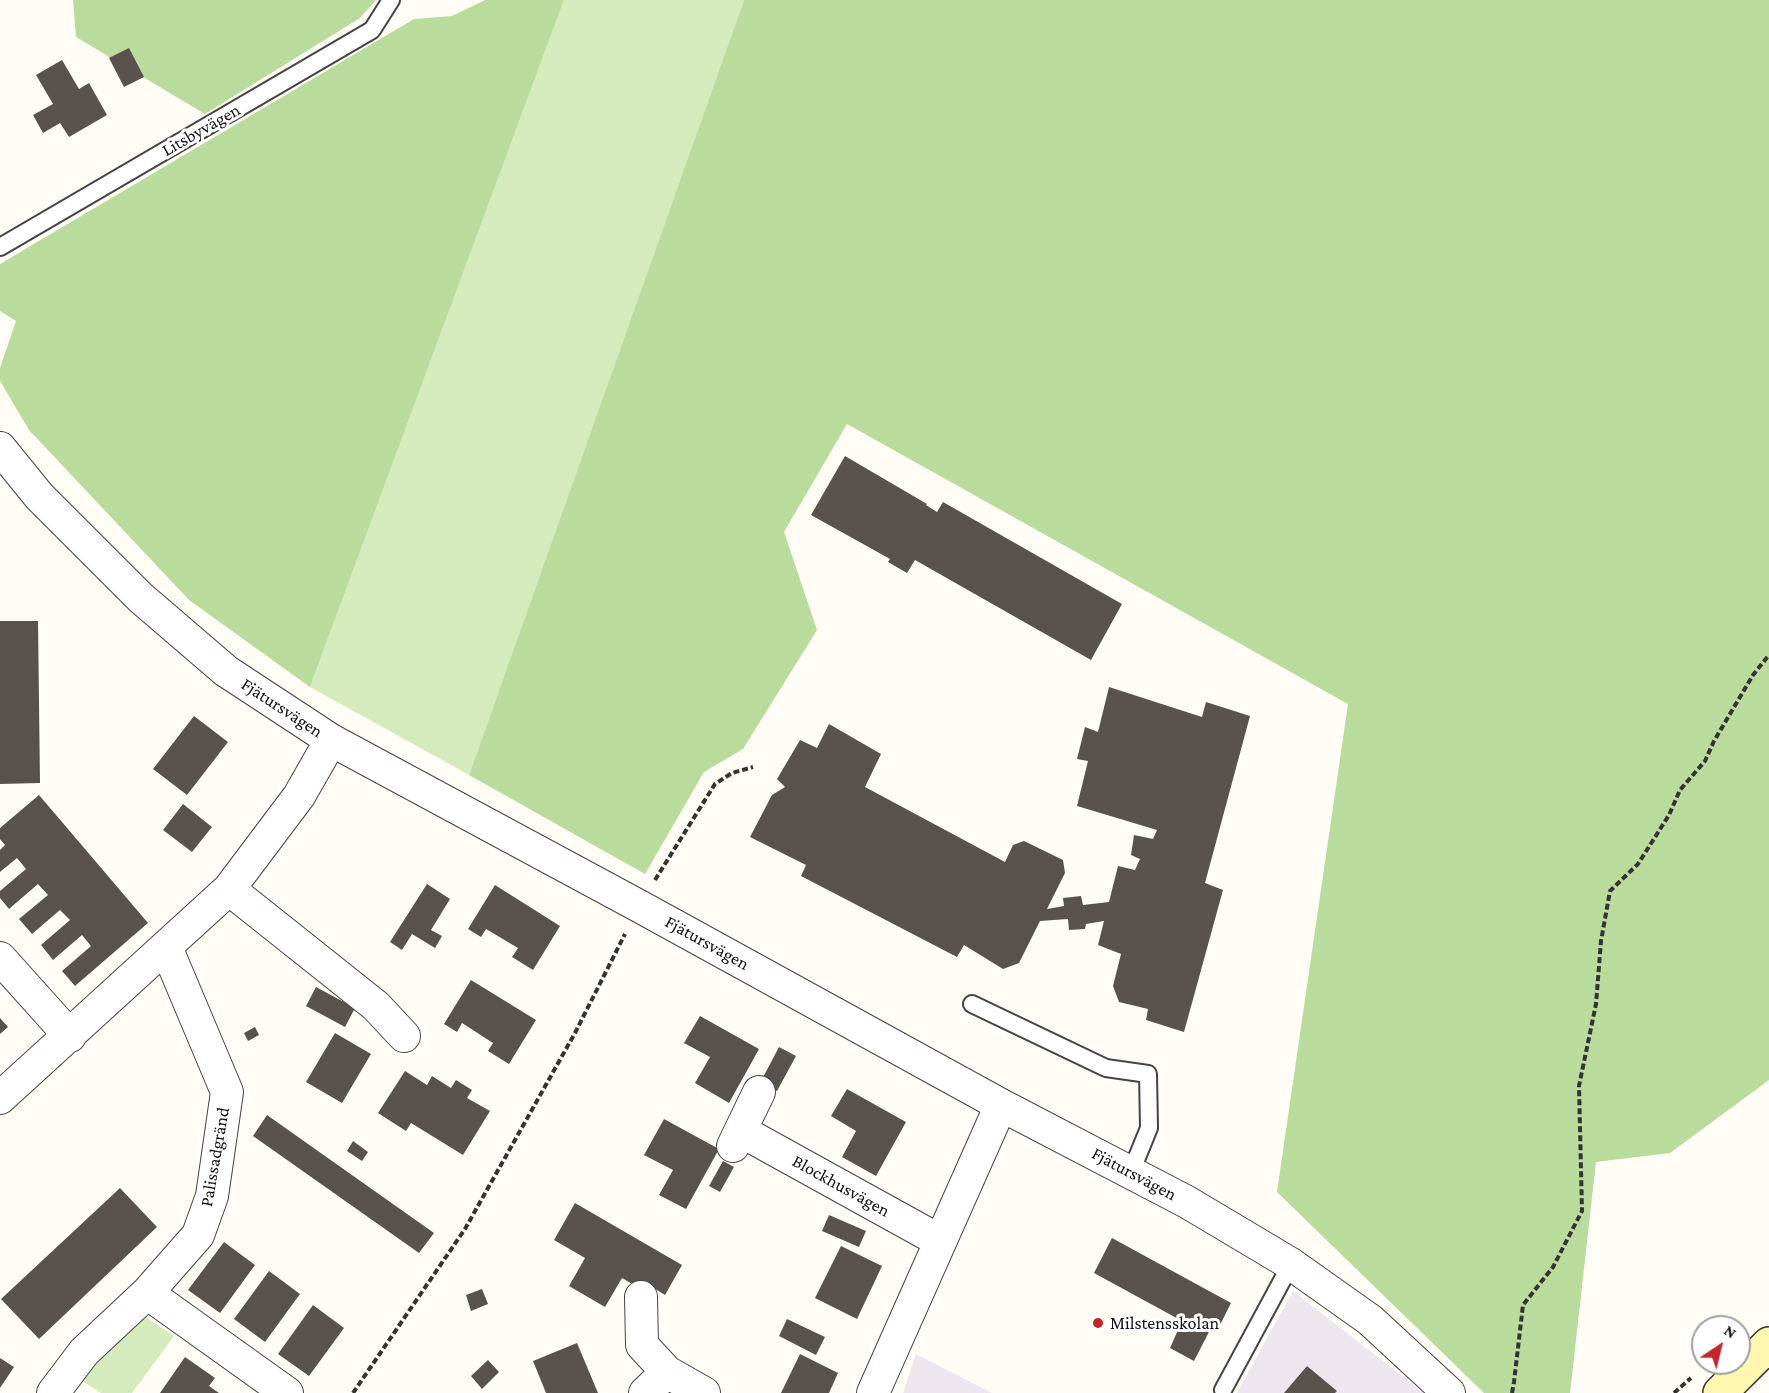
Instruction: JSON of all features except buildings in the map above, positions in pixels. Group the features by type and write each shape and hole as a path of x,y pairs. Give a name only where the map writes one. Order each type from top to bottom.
{"main road":[{"path":"1720,1393 1769,1344"}],"street":[{"name":"Fjätursvägen","path":"0,448 39,496 141,598 226,671 331,740 1001,1105 1187,1202 1291,1264 1370,1320 1449,1393"},
{"path":"0,1098 229,889 299,796 331,740"},
{"path":"229,889 376,1006 404,1036"},
{"name":"Palissadgränd","path":"53,1393 84,1352 147,1293 198,1235 212,1196 227,1092 166,948"},
{"path":"0,958 70,1036"},
{"name":"Blockhusvägen","path":"759,1092 737,1139 940,1241"},
{"path":"873,1393 1001,1105"},
{"path":"147,1293 287,1393"},
{"path":"641,1297 642,1345 656,1383 704,1393"}],"lane":[{"name":"Litsbyvägen","path":"0,247 372,30 391,0"},
{"path":"972,1004 1106,1068 1148,1074 1149,1128 1131,1172"},
{"path":"1223,1390 1291,1264"}],"path":[{"path":"1512,1393 1523,1305 1553,1267 1582,1211 1579,1086 1596,1004 1601,941 1610,891 1638,864 1669,815 1680,790 1704,761 1747,685 1769,655"},
{"path":"353,1393 465,1229 575,1033 639,906 715,784 732,773 753,767"}],"shaded area":[{"path":"1293,1291 1424,1393 1237,1393"},
{"path":"916,1354 992,1393 903,1393"}],"green space":[{"path":"73,0 376,0 360,18 205,114 76,37"},
{"path":"485,0 564,0 310,687 189,600 29,430 0,381 0,368 16,321 0,311 0,264 414,19 452,16"},
{"path":"564,0 744,0 469,775 310,687"},
{"path":"744,0 1769,0 1769,1080 1670,1153 1596,1162 1570,1393 1484,1393 1277,1192 1348,704 847,424 784,532 817,630 743,749 704,772 645,874 469,775"},
{"path":"146,1317 174,1336 132,1393 101,1393 78,1378"}],"place":[{"name":"Milstensskolan","path":"1098,1323"}]}
